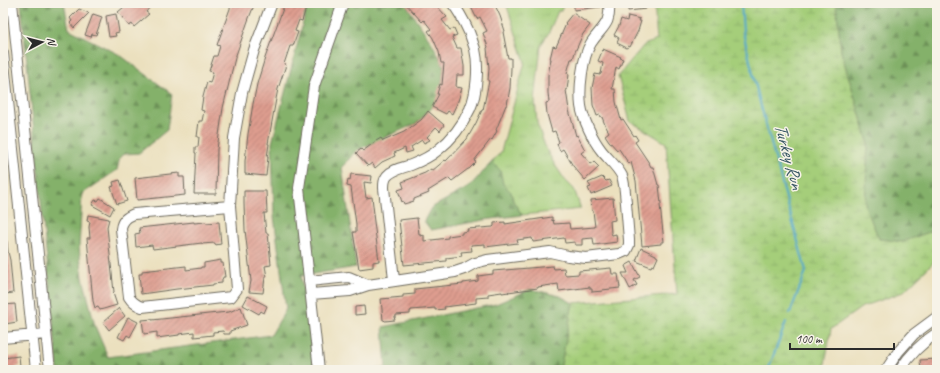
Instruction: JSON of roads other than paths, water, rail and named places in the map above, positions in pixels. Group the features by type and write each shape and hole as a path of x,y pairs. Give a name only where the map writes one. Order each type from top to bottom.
{"street":[{"path":"12,3 50,370"},
{"path":"230,206 134,214 124,220 121,228 128,297 132,302 142,307 231,297 237,289 230,206 234,138 242,93 254,50 272,3"},
{"path":"319,370 299,188 314,86 343,3"},
{"path":"394,280 384,181 393,171 424,159 447,142 462,124 470,108 475,91 477,63 475,50 465,24 452,3"},
{"path":"311,294 350,291 368,285 394,280 455,272 475,263 487,260 550,252 586,258 619,254 626,251 629,246 629,240 625,187 622,177 618,169 593,139 581,107 580,91 586,58 591,44 605,26 609,18 609,3"},
{"path":"3,53 36,370"},
{"path":"309,281 349,277 368,285"},
{"path":"340,278 341,291"},
{"path":"886,370 898,352 914,334 937,317"},
{"path":"900,370 927,340 937,333"},
{"path":"3,338 46,334"}],"waterway":[{"name":"Turkey Run","path":"741,3 743,32 759,99 806,271 790,313"},
{"name":"Turkey Run","path":"768,370 786,322"}]}
